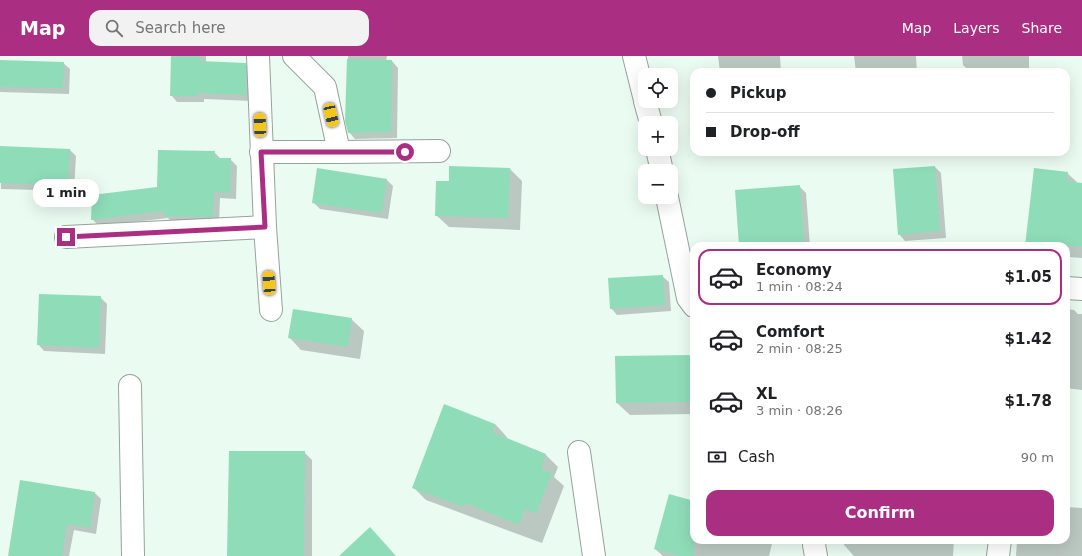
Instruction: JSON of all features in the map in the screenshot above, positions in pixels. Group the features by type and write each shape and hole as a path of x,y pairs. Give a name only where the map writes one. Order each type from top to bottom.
{"street":[{"path":"258,56 261,152 271,310"},
{"path":"294,56 325,87 339,152"},
{"path":"634,56 638,72"},
{"path":"261,152 438,151"},
{"path":"668,204 688,298 690,301"},
{"path":"66,237 265,227"},
{"path":"1070,288 1082,289"},
{"path":"130,386 133,556"},
{"path":"579,452 594,556"},
{"path":"814,544 816,556"},
{"path":"998,556 1000,544"}],"building":[{"path":"171,56 200,56 200,61 246,63 246,95 198,93 198,96 170,96"},
{"path":"347,59 392,60 391,132 348,133 345,121"},
{"path":"0,60 64,62 63,88 0,87"},
{"path":"0,146 70,149 68,185 0,183"},
{"path":"158,150 215,151 215,158 231,158 230,193 214,192 213,217 164,216 164,211 91,220 92,195 157,187"},
{"path":"449,166 510,168 508,218 435,216 436,181 449,181"},
{"path":"935,166 940,231 898,235 893,169"},
{"path":"317,168 387,179 382,213 312,203"},
{"path":"1034,168 1068,172 1067,181 1082,183 1082,246 1070,246 1070,242 1025,242"},
{"path":"800,185 804,242 739,242 735,190"},
{"path":"663,275 665,305 610,309 608,278"},
{"path":"39,294 101,296 99,348 37,345"},
{"path":"293,309 352,318 348,347 288,338"},
{"path":"690,355 690,402 616,403 615,356"},
{"path":"444,404 495,424 492,432 546,454 541,469 552,473 536,514 525,509 519,525 465,503 463,507 412,488"},
{"path":"229,451 305,451 304,556 227,556"},
{"path":"20,480 95,492 90,528 67,524 62,556 8,556"},
{"path":"669,494 690,500 690,544 694,544 694,556 681,556 654,549"},
{"path":"370,527 396,556 339,556"}],"route":[{"path":"66,237 265,227 261,152 405,152"}]}
